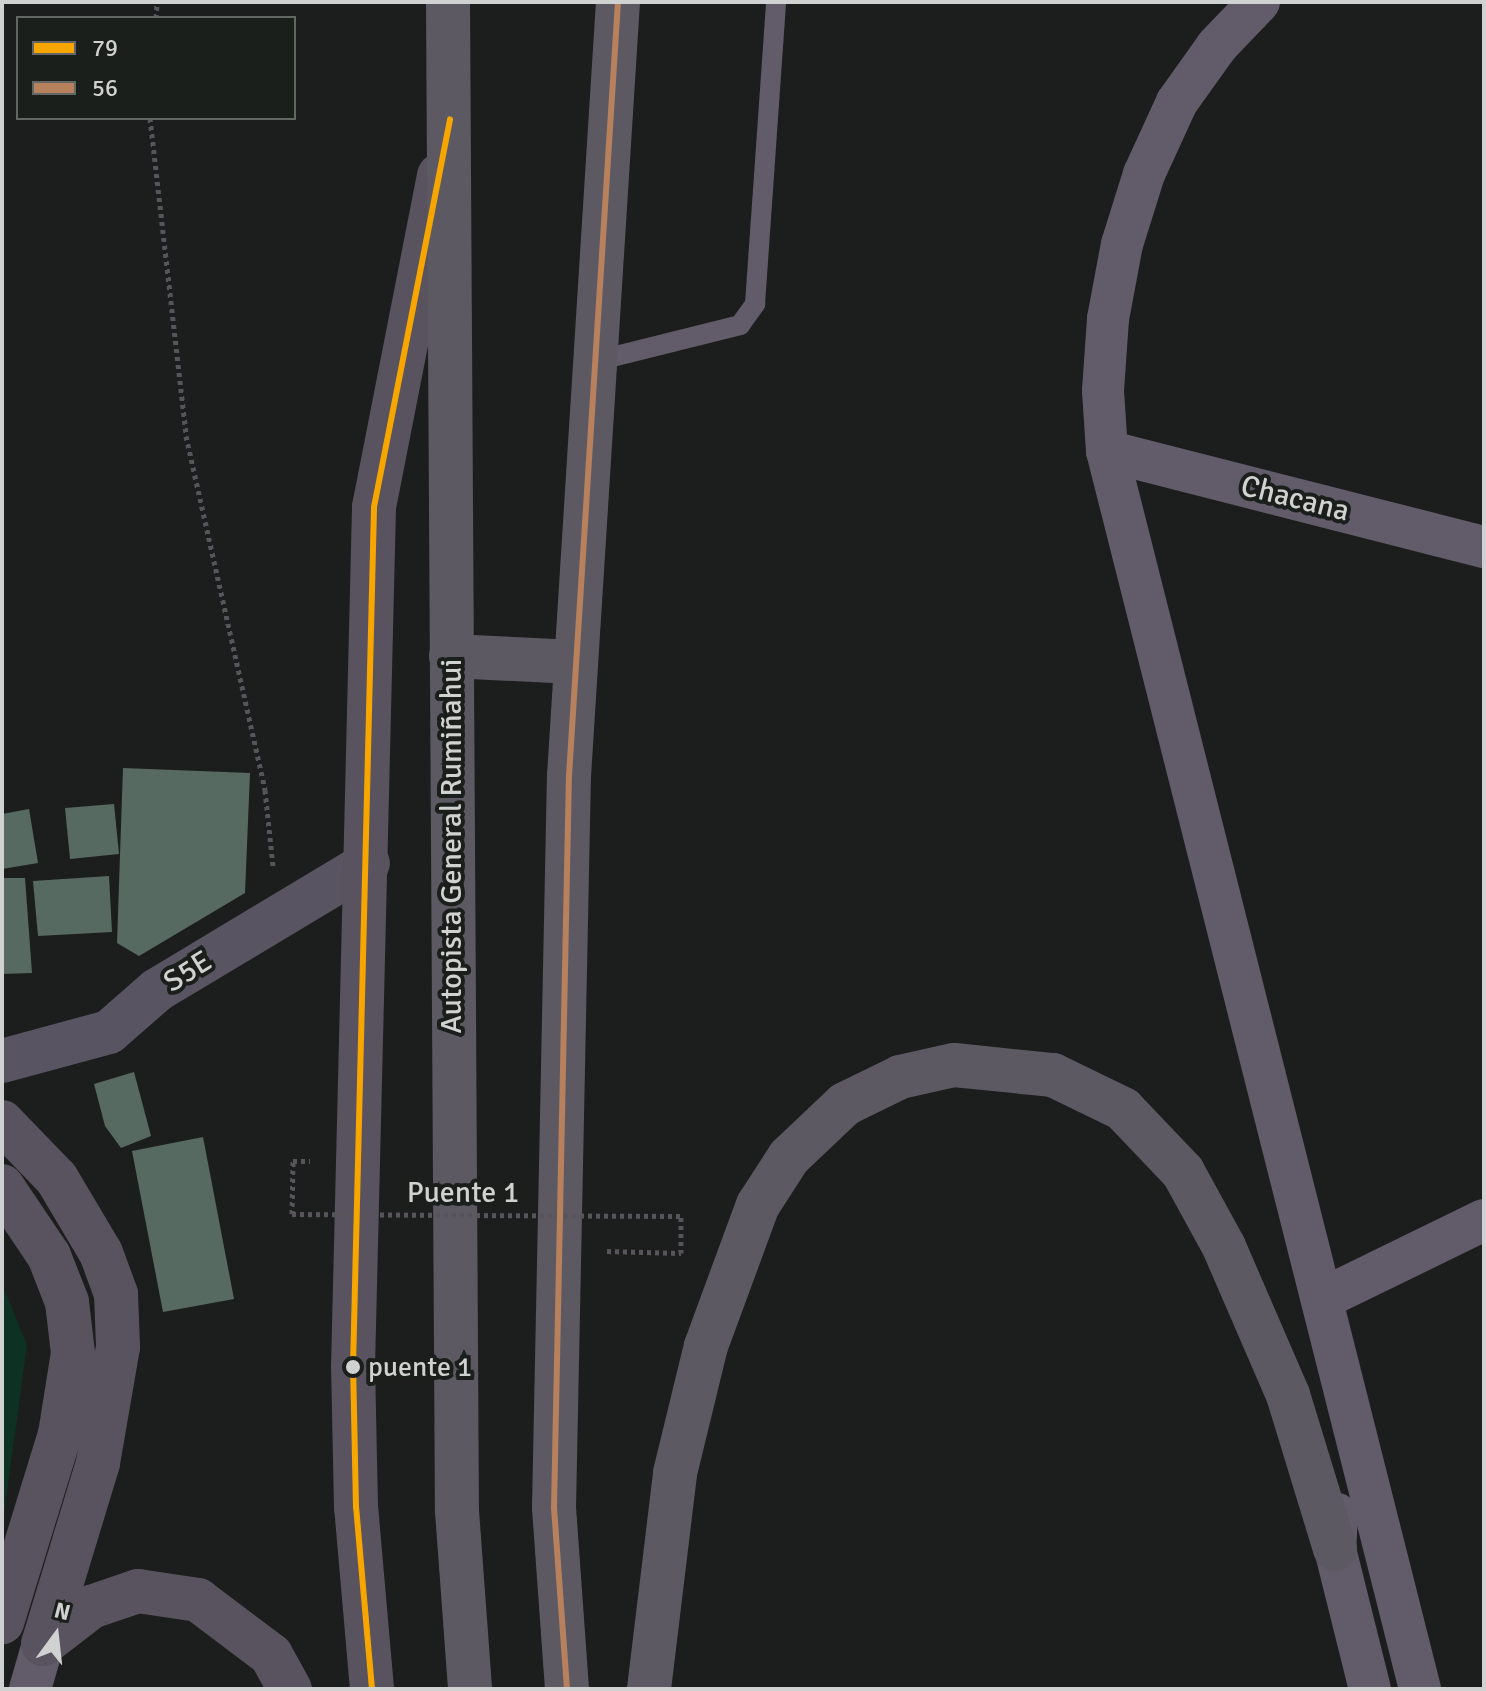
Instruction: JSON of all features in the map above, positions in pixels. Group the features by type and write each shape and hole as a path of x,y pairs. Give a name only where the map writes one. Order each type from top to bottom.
{"highway":[{"name":"Autopista General Rumiñahui","path":"448,2 457,1511 470,1689"},
{"path":"567,1689 554,1508 558,1249 575,662 592,362 618,2"},
{"path":"451,656 575,662"},
{"path":"649,1689 675,1473 706,1346 758,1205 789,1157 845,1104 900,1077 954,1065 1053,1075 1123,1109 1183,1172 1224,1247 1288,1395 1335,1549"}],"main road":[{"path":"372,1689 356,1507 353,1367 368,863 374,507 450,119"},
{"path":"2,1122 57,1179 101,1253 116,1294 118,1347 98,1463 43,1644"},
{"path":"2,1186 49,1256 67,1302 73,1353 60,1434 2,1622"},
{"path":"43,1644 91,1607 138,1591 198,1600 271,1655 290,1689"}],"street":[{"path":"1259,2 1217,46 1177,102 1144,174 1122,244 1108,319 1103,391 1107,451 1324,1298 1344,1393 1420,1689"},
{"name":"Chacana","path":"1107,451 1484,547"},
{"name":"S5E","path":"2,1061 109,1032 157,990 368,863"},
{"path":"1324,1298 1484,1220"},
{"path":"1344,1393 1335,1549 1370,1689"},
{"path":"30,1689 43,1644"}],"lane":[{"path":"592,362 740,325 755,304 776,2"}],"path":[{"path":"150,120 186,436 265,790 279,917"},
{"name":"Puente 1","path":"293,1161 292,1214 681,1216 681,1253 558,1249"}],"green space":[{"path":"2,1284 27,1345 2,1528"}],"building":[{"path":"123,768 250,773 245,893 139,956 117,943"},
{"path":"114,804 119,854 70,859 65,808"},
{"path":"29,809 38,863 2,869 2,814"},
{"path":"109,876 112,932 38,936 33,881"},
{"path":"2,878 25,878 32,973 2,974"},
{"path":"134,1072 151,1136 121,1148 105,1126 94,1084"},
{"path":"203,1137 234,1299 163,1312 132,1151"}],"transit line":[{"name":"56","path":"567,1689 554,1508 569,776 618,2"},
{"name":"79","path":"372,1689 356,1507 353,1367 374,507 450,119"}],"place":[{"name":"puente 1","path":"353,1367"}]}
